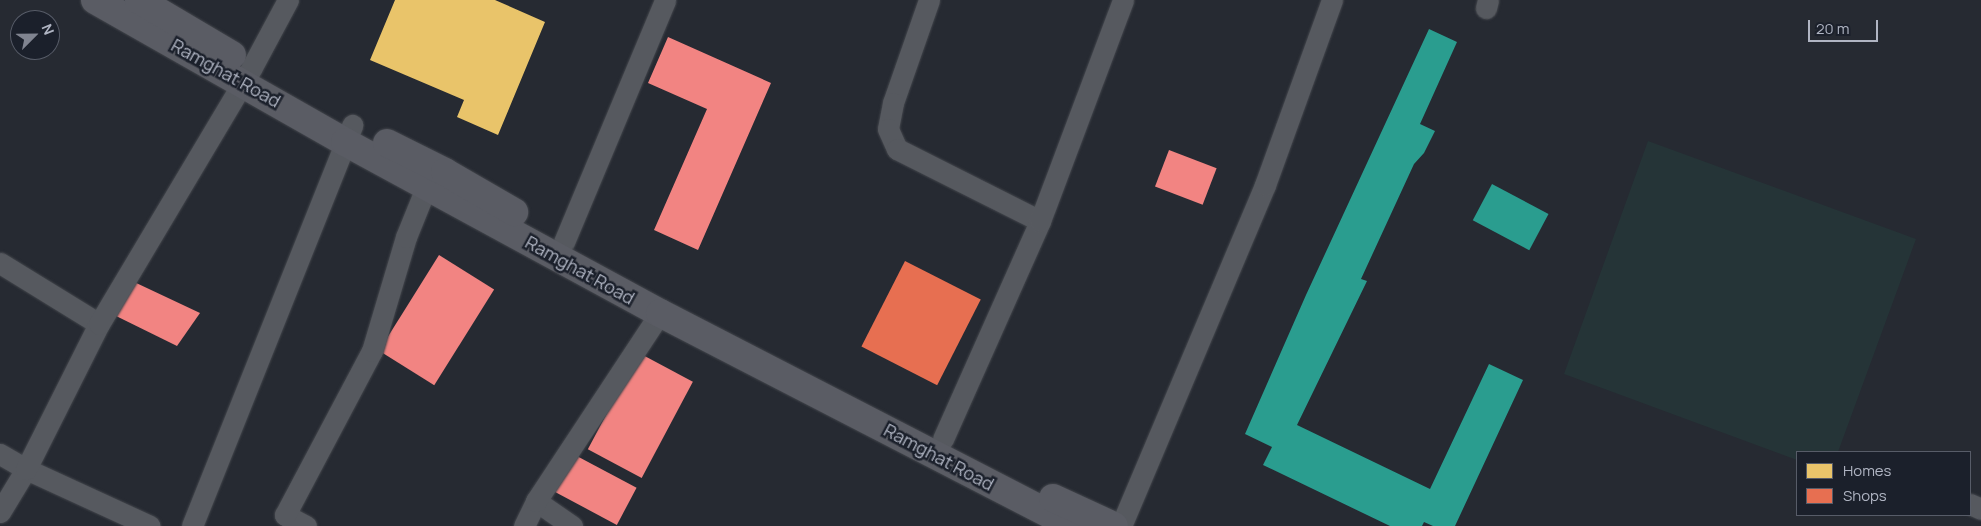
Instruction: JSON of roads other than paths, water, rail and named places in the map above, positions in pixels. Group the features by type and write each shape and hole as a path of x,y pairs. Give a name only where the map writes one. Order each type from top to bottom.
{"main road":[{"name":"Ramghat Road","path":"95,0 248,75 349,134 427,185 660,313 1073,526"},
{"name":"Ramghat Road","path":"139,0 248,75"},
{"name":"Ramghat Road","path":"349,134 445,172 564,242 668,298 943,439 1038,491 1114,526"}],"street":[{"path":"0,512 26,469 98,324 248,75 288,0"},
{"path":"564,242 664,0"},
{"path":"929,0 893,103 888,128 897,149 1040,221"},
{"path":"943,439 1040,221 1122,0"},
{"path":"1121,526 1265,185 1332,0"},
{"path":"192,526 349,134"},
{"path":"306,526 285,515 372,351 406,237 427,185"},
{"path":"0,263 98,324"},
{"path":"524,526 536,501 660,313"},
{"path":"0,454 26,469 150,526"},
{"path":"536,501 572,526"}]}
